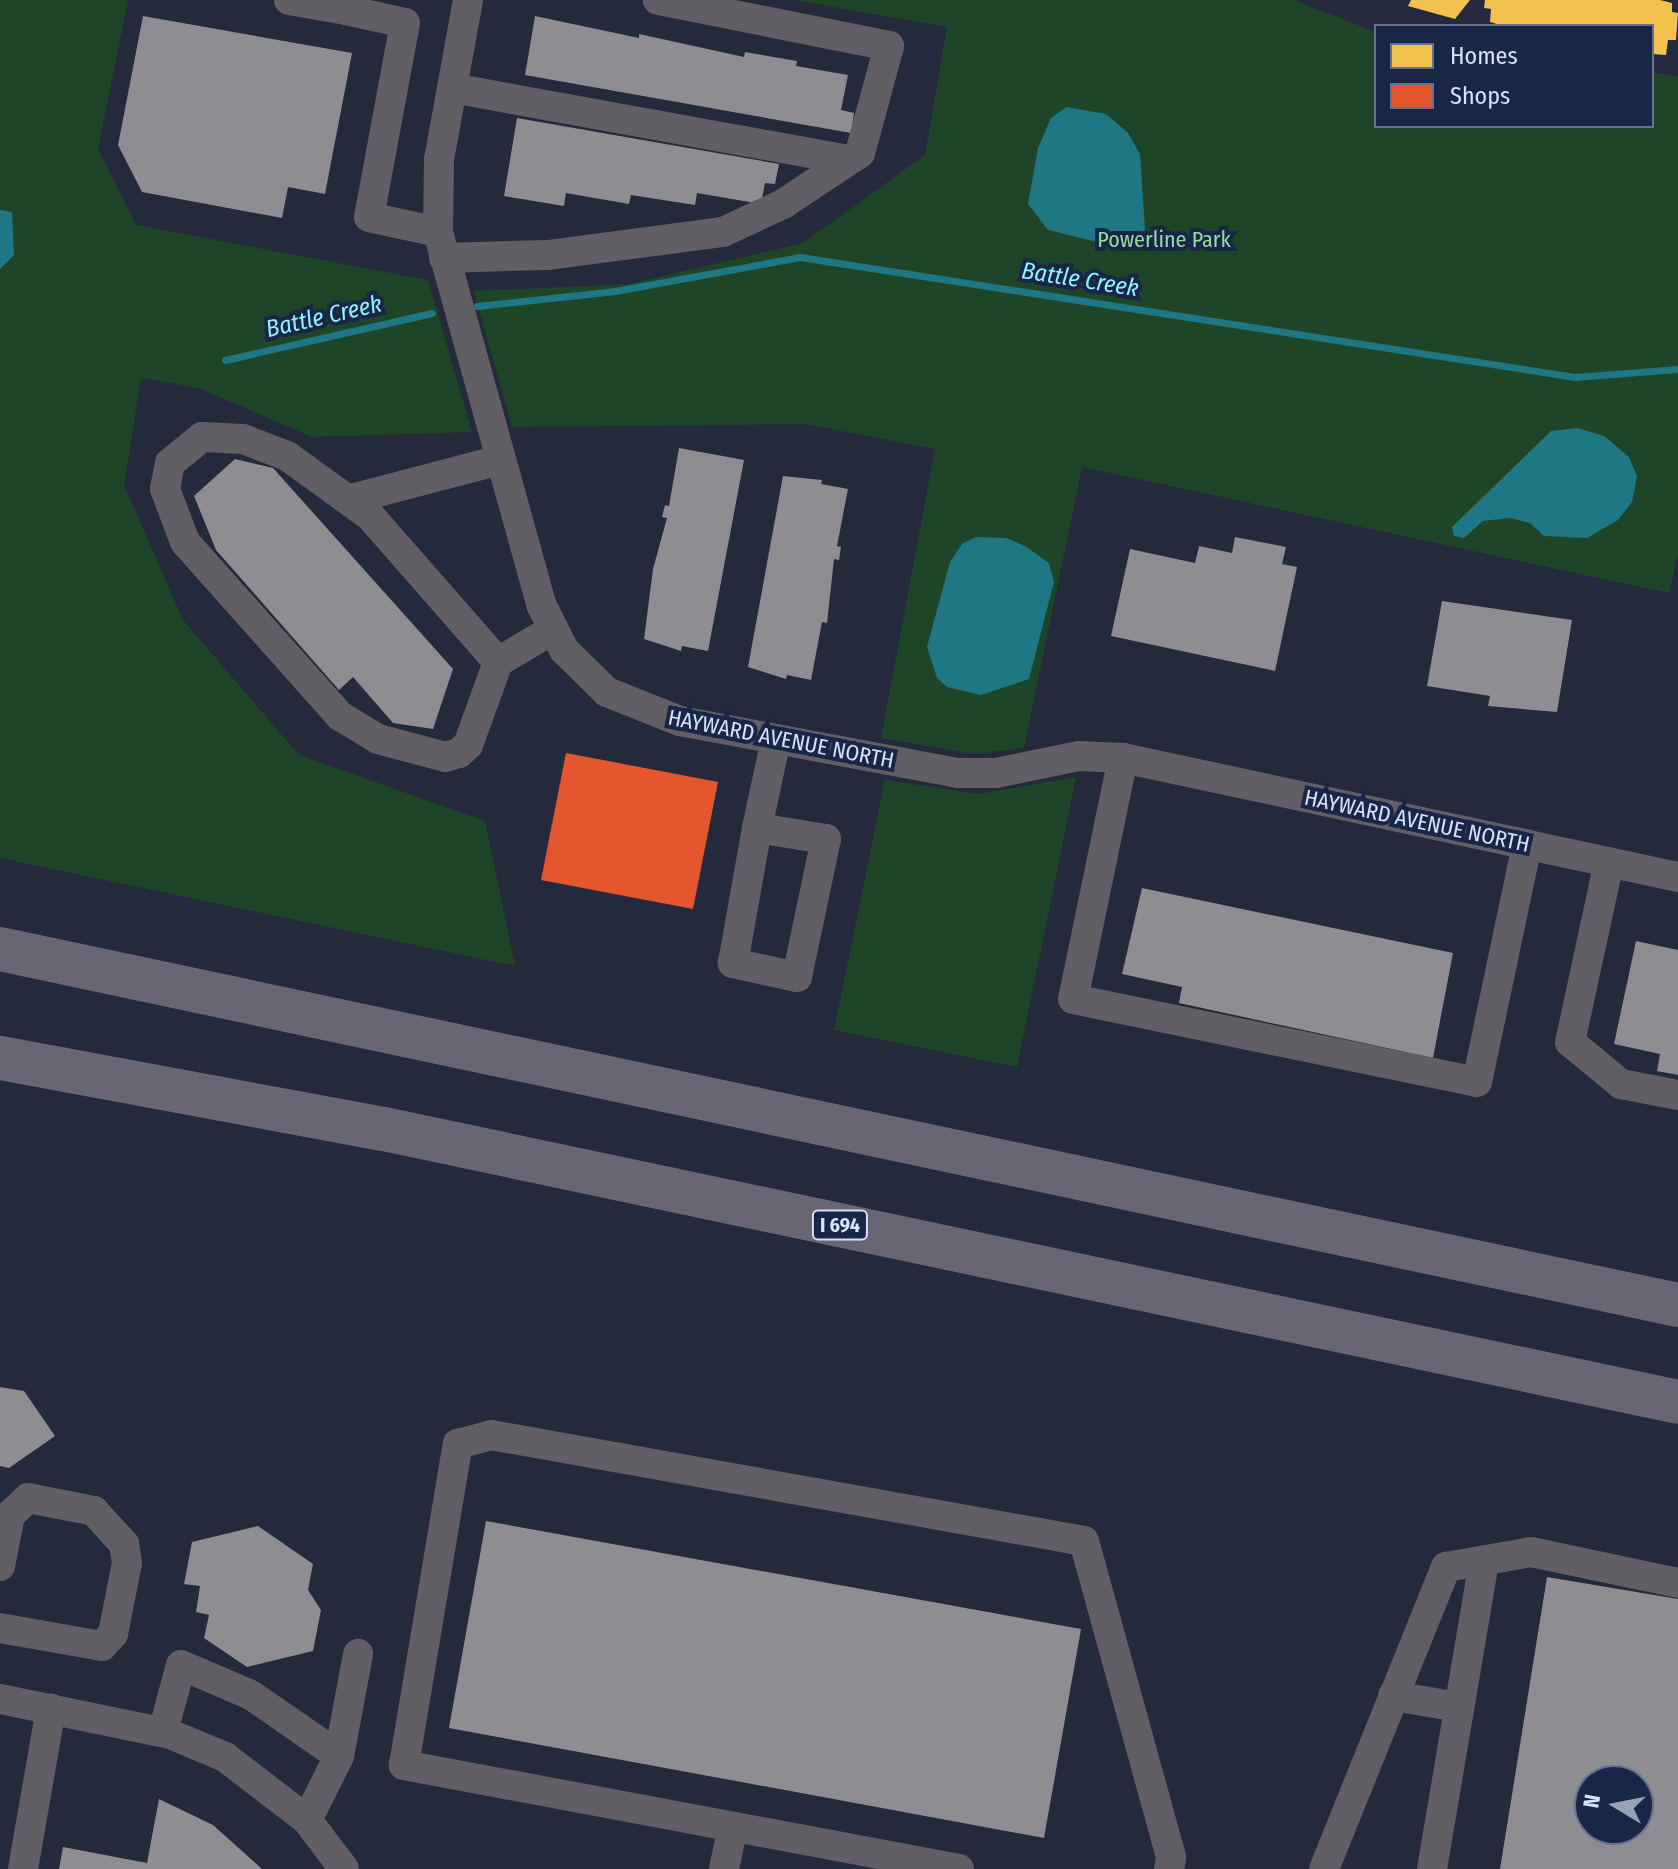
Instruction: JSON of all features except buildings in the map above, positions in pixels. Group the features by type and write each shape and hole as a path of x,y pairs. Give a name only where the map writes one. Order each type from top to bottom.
{"highway":[{"path":"0,942 79,964"},
{"path":"0,949 1678,1305"},
{"name":"I 694","path":"0,1058 384,1129 1678,1402"}],"street":[{"path":"289,0 347,5 405,23 369,217 441,245 548,255 723,232 783,204 860,153 889,46 658,0"},
{"name":"HAYWARD AVENUE NORTH","path":"468,0 439,159 441,245 500,460 552,630 579,669 624,702 680,721 967,774 1001,773 1079,756 1123,758 1678,877"},
{"path":"452,88 848,160"},
{"path":"498,662 351,499 287,456 243,439 202,437 188,445 165,473 171,513 185,542 340,716 378,739 445,757 459,753 468,745 498,662 552,630"},
{"path":"351,499 500,460"},
{"path":"757,828 826,839 797,977 733,963 757,828 776,739"},
{"path":"1123,758 1073,999 1477,1082 1527,844"},
{"path":"1609,862 1570,1042 1621,1084 1678,1095"},
{"path":"959,1869 404,1765 458,1444 491,1435 1084,1541 1171,1857 1169,1869"},
{"path":"0,1566 10,1515 28,1498 94,1511 124,1544 127,1563 113,1634 102,1646 0,1628"},
{"path":"1324,1869 1446,1567 1531,1552 1678,1583"},
{"path":"1432,1869 1484,1560"},
{"path":"307,1820 339,1756 358,1654"},
{"path":"163,1732 181,1665 251,1695 339,1756"},
{"path":"1393,1696 1459,1707"},
{"path":"0,1699 163,1732 225,1757 307,1820 344,1869"},
{"path":"23,1869 51,1708"},
{"path":"724,1869 733,1827"}],"green space":[{"path":"0,0 128,0 98,149 136,225 428,280 472,432 312,437 199,388 141,378 124,485 183,620 299,755 485,821 515,966 0,858"},
{"name":"Powerline Park","path":"794,0 1294,0 1374,31 1374,128 1654,128 1654,73 1678,76 1678,553 1669,593 1082,467 1024,748 974,754 881,738 935,449 805,424 512,427 474,291 629,284 803,243 925,155 947,27"},
{"path":"1076,777 1017,1067 834,1030 885,780 979,794"}],"shaded area":[{"path":"1066,107 1106,114 1128,133 1140,154 1145,229 1138,245 1109,245 1048,230 1028,204 1038,148 1051,118"},
{"path":"0,210 12,212 14,255 0,269"},
{"path":"1578,428 1604,436 1629,457 1637,476 1632,502 1618,520 1587,538 1544,536 1530,523 1510,518 1483,521 1464,538 1454,536 1452,527 1551,431"},
{"path":"976,537 1006,538 1025,546 1049,563 1054,582 1029,679 981,695 947,687 937,678 927,647 950,562 962,544"}],"waterway":[{"name":"Battle Creek","path":"477,306 615,291 800,257 1575,377 1678,369"},
{"name":"Battle Creek","path":"225,360 432,313"}]}
